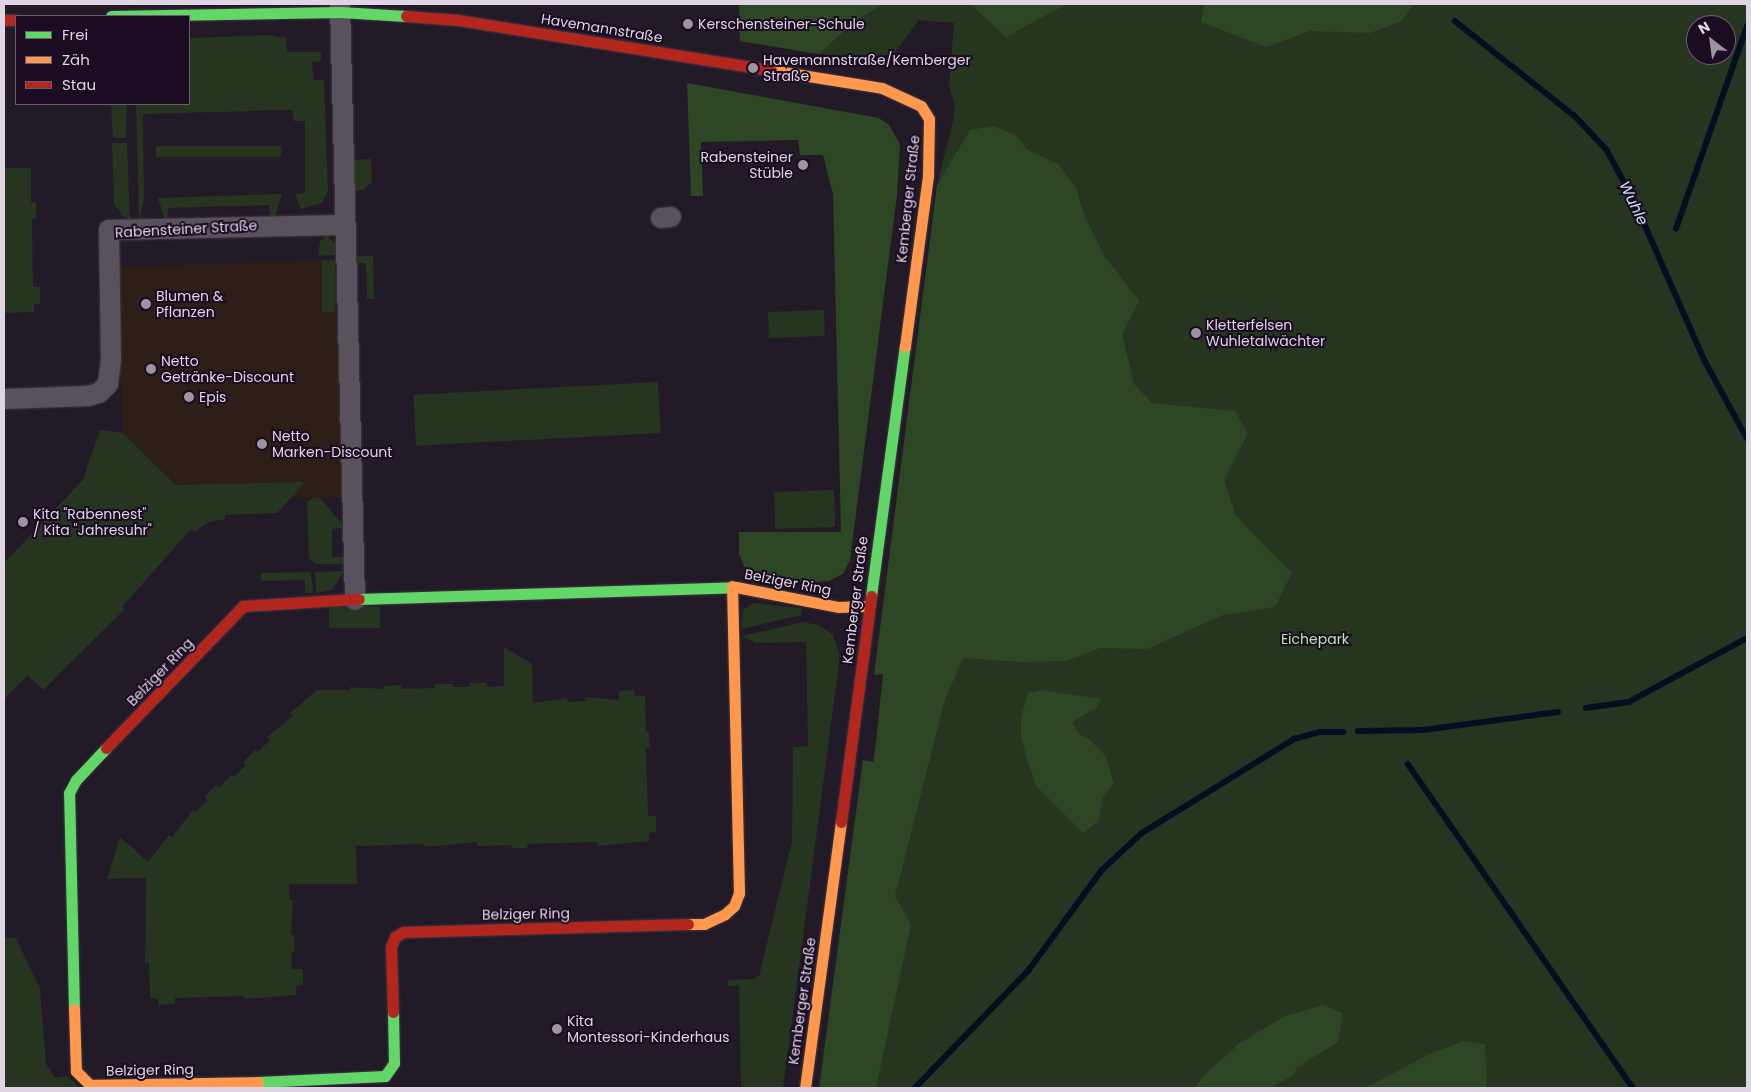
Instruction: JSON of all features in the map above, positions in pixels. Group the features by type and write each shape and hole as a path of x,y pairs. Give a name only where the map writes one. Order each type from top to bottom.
{"street":[{"name":"Havemannstraße","path":"140,15 340,8 458,20 882,88 907,97 921,106 927,116"},
{"path":"340,8 355,600"},
{"name":"Kemberger Straße","path":"805,1088 858,700 868,606 928,176 931,133 927,116"},
{"name":"Rabensteiner Straße","path":"4,400 88,396 99,393 108,384 111,360 109,230 344,225"},
{"name":"Belziger Ring","path":"732,586 739,893 734,906 725,914 704,924 403,932 395,937 391,948 394,1063 385,1076 232,1084 90,1085 76,1072 74,1062 69,793 76,780 243,606 732,586 839,607 868,606"}],"shaded area":[{"path":"335,260 342,497 199,500 196,503 123,433 117,267"}],"green space":[{"name":"Eichepark","path":"739,4 1747,4 1747,1088 828,1088 881,705 937,185 953,121 955,105 949,86 954,23 919,20 895,52 887,55 862,58 811,53 740,41"},
{"path":"739,4 883,4 855,21 819,54 740,41"},
{"path":"970,4 1067,4 1006,37"},
{"path":"1204,4 1415,4 1400,22 1370,33 1310,31 1266,47 1201,22"},
{"path":"267,35 286,38 287,52 321,52 321,61 312,62 314,80 324,80 328,191 322,203 301,209 295,194 305,193 305,121 294,121 292,110 143,114 144,198 139,220 136,105 190,105 190,38"},
{"path":"687,83 879,118 889,125 900,144 897,195 850,560 843,574 829,581 806,583 746,571 739,554 739,532 841,532 833,194 823,155 800,155 798,140 701,142 703,196 691,196"},
{"path":"111,105 127,105 126,138 113,138"},
{"path":"994,126 1017,136 1026,149 1058,164 1076,188 1085,217 1105,257 1139,301 1122,334 1134,384 1152,403 1235,411 1248,433 1224,480 1236,516 1292,573 1275,607 1223,615 1147,649 1100,648 1067,661 1021,662 963,658 945,700 895,896 911,925 876,1088 819,1088 863,760 874,762 883,674 874,675 937,185 970,130"},
{"path":"112,143 127,143 130,220 123,216 114,204"},
{"path":"156,146 281,146 281,157 156,157"},
{"path":"371,159 372,182 363,190 351,191 350,160"},
{"path":"4,168 31,168 31,202 36,202 36,219 32,219 33,287 40,287 40,304 34,304 34,312 4,313"},
{"path":"282,194 275,217 270,217 269,205 168,208 168,219 165,220 158,198"},
{"path":"327,235 335,244 335,255 318,256 320,241"},
{"path":"353,256 373,256 374,299 367,299 366,263 353,263"},
{"path":"322,260 335,260 335,312 322,312"},
{"path":"824,310 825,336 769,338 768,312"},
{"path":"658,382 661,433 416,446 413,395"},
{"path":"100,430 123,433 176,485 305,482 277,513 225,515 225,519 209,522 195,532 191,529 122,607 124,610 43,690 27,675 4,700 4,563 83,480"},
{"path":"834,490 835,527 775,529 774,492"},
{"path":"314,497 321,499 343,525 343,528 332,529 332,557 344,557 345,564 315,564 309,558 307,502"},
{"path":"344,571 332,590 316,593 315,572"},
{"path":"311,572 313,593 305,593 305,580 261,581 261,573"},
{"path":"753,603 802,608 801,615 741,629 743,610"},
{"path":"329,607 380,607 380,628 329,628"},
{"path":"803,622 819,625 833,635 839,652 839,664 783,1088 741,1088 739,986 728,986 728,980 753,979 759,976 792,842 793,747 808,746 806,642 756,643 742,636"},
{"path":"504,647 532,664 533,703 567,698 568,702 585,701 586,697 619,700 619,691 634,690 635,696 645,696 646,731 649,732 650,748 646,748 648,816 656,816 656,832 649,833 649,841 598,846 597,842 528,844 527,848 512,848 511,845 477,846 477,842 425,847 424,844 356,846 357,884 289,884 290,900 293,900 291,935 294,935 295,952 291,953 292,969 303,969 303,985 296,986 296,995 244,999 244,996 175,998 175,1004 158,1005 158,999 150,998 149,963 145,963 146,878 107,879 120,837 148,862 169,835 172,837 193,810 196,812 207,801 205,797 216,785 219,788 231,775 234,777 246,765 243,762 255,750 258,752 270,740 267,737 293,716 290,713 317,690 350,690 350,687 384,689 384,686 401,685 402,689 435,688 435,684 453,684 453,687 470,687 470,683 486,683 487,687 504,686"},
{"path":"1042,690 1101,699 1097,708 1072,722 1079,734 1089,739 1105,755 1114,783 1103,796 1099,820 1083,833 1036,786 1028,762 1021,737 1021,717 1028,693"},
{"path":"4,938 16,938 40,989 46,1064 55,1078 67,1076 80,1088 4,1088"},
{"path":"1323,1005 1343,1013 1338,1042 1296,1068 1295,1074 1270,1088 1195,1088 1205,1074 1240,1043 1285,1016"},
{"path":"1464,1041 1485,1044 1487,1088 1365,1088 1431,1053"}],"waterway":[{"name":"Wuhle","path":"1455,21 1575,116 1607,150 1634,200 1704,359 1747,438"},
{"path":"1676,229 1747,26"},
{"path":"1586,708 1629,702 1747,638"},
{"path":"1358,731 1423,730 1558,712"},
{"path":"915,1088 1028,971 1102,870 1142,833 1294,739 1320,732 1343,732"},
{"path":"1408,764 1633,1088"}],"traffic: fast":[{"path":"168,15 340,12 406,16"},
{"path":"871,596 905,346"},
{"path":"359,599 736,587"},
{"path":"74,1009 69,793 76,780 106,748"},
{"path":"258,1082 385,1076 394,1063 393,1012"}],"traffic: slow":[{"path":"771,70 882,88 921,106 929,119 928,176 905,346"},
{"path":"688,924 704,924 725,914 734,906 739,893 732,586"},
{"path":"736,587 839,607 868,606"},
{"path":"805,1088 841,822"},
{"path":"74,1009 76,1071 90,1085 258,1082"}],"traffic: jam":[{"path":"406,16 458,20 771,70"},
{"path":"4,20 15,20"},
{"path":"841,822 871,596"},
{"path":"106,748 243,606 359,599"},
{"path":"393,1012 391,947 395,937 403,932 688,924"}],"place":[{"name":"Kerschensteiner-Schule","path":"688,24"},
{"name":"Havemannstraße/Kemberger Straße","path":"753,68"},
{"name":"Rabensteiner Stüble","path":"803,165"},
{"name":"Blumen & Pflanzen","path":"146,304"},
{"name":"Kletterfelsen Wuhletalwächter","path":"1196,333"},
{"name":"Netto Getränke-Discount","path":"151,369"},
{"name":"Epis","path":"189,397"},
{"name":"Netto Marken-Discount","path":"262,444"},
{"name":"Kita \"Rabennest\" / Kita \"Jahresuhr\"","path":"23,522"},
{"name":"Kita Montessori-Kinderhaus","path":"557,1029"}]}
